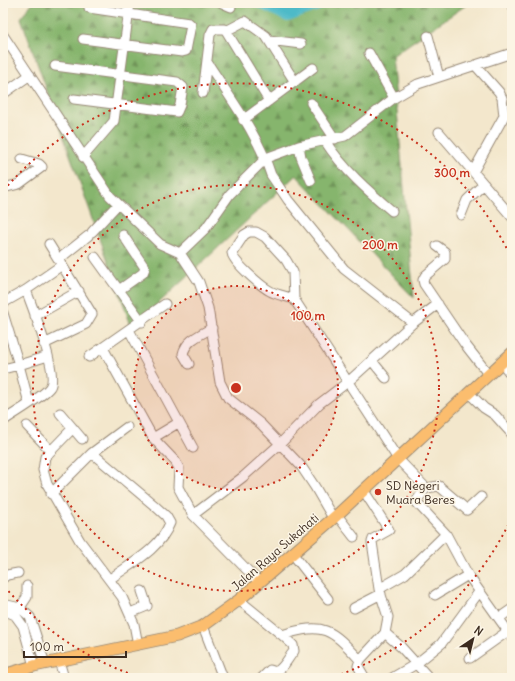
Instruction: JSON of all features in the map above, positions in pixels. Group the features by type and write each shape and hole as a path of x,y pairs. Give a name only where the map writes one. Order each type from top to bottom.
{"main road":[{"name":"Jalan Raya Sukahati","path":"4,676 39,665 177,636 203,626 239,600 335,517 512,354"}],"street":[{"path":"83,157 114,121 130,3"},
{"path":"83,39 182,52 186,51 188,46 191,25 184,21 89,8"},
{"path":"226,31 245,21 266,36 295,82"},
{"path":"203,93 212,30 219,28 226,31 269,102"},
{"path":"3,35 101,184 118,204 160,244 180,253 199,282 208,308 220,382 228,398 261,424 281,443 301,466 335,517 354,537"},
{"path":"428,36 439,77"},
{"path":"269,40 301,44"},
{"path":"369,53 394,98"},
{"path":"180,253 206,228 230,194 266,158 299,146 345,136 394,98 418,84 512,53"},
{"path":"207,62 266,158 271,175 334,258 366,287 413,323"},
{"path":"473,172 504,116 502,98 499,92 475,65"},
{"path":"55,66 177,82 183,87 180,105 177,112 74,99"},
{"path":"243,120 313,68"},
{"path":"3,94 30,75"},
{"path":"310,104 335,139"},
{"path":"438,132 512,217"},
{"path":"325,141 345,168 368,191 392,211"},
{"path":"299,146 301,157 311,181"},
{"path":"3,188 19,184 42,167 37,163 22,159"},
{"path":"461,215 467,200 484,184"},
{"path":"3,303 26,290 61,262 118,204"},
{"path":"294,299 272,292 262,286 234,259 232,253 244,235 249,232 256,232 265,237 286,260 293,272 294,299 349,381 398,459 426,488"},
{"path":"118,290 143,273 145,268 123,235"},
{"path":"44,344 86,324 91,319 92,314 79,290 49,244"},
{"path":"437,246 445,252 445,259 425,276 423,280 464,343 489,375"},
{"path":"95,257 142,322"},
{"path":"3,420 51,386 52,374 48,356 26,290"},
{"path":"35,316 79,290"},
{"path":"89,357 142,322 165,304"},
{"path":"193,515 243,477 281,443 319,404 349,381 413,323 438,304"},
{"path":"3,313 29,403"},
{"path":"189,364 183,354 185,347 191,340 212,328"},
{"path":"129,330 178,423 193,448"},
{"path":"103,348 153,438 175,461 178,468 178,487 193,515 259,582"},
{"path":"3,370 48,356"},
{"path":"372,361 386,378"},
{"path":"502,363 512,376"},
{"path":"469,393 484,408 495,415 512,434"},
{"path":"60,413 82,439"},
{"path":"153,438 178,423"},
{"path":"27,426 50,450"},
{"path":"51,494 92,453 127,427"},
{"path":"73,428 50,450 45,457 43,470 51,494 95,563 110,579 130,613 138,645"},
{"path":"92,453 155,506 166,516 170,523 163,537 156,545 110,579"},
{"path":"470,658 510,634 468,575 446,534 417,503 417,500 426,488 439,486 467,510 481,497"},
{"path":"364,491 388,529 388,532 373,539 372,542 380,592 388,617 385,633 360,660 358,666 366,678"},
{"path":"354,608 405,574 446,534"},
{"path":"292,553 328,600"},
{"path":"3,578 7,575 18,573"},
{"path":"435,595 468,575"},
{"path":"17,612 27,597 27,586"},
{"path":"130,613 147,606 142,591"},
{"path":"392,678 416,664 448,636 479,592"},
{"path":"239,600 293,645 294,651 283,667 276,672 270,670 262,678"},
{"path":"3,604 30,617 39,665"},
{"path":"499,618 512,609"},
{"path":"3,610 17,612"},
{"path":"203,626 223,678"},
{"path":"282,635 309,627 319,628 334,635 344,642 360,660"},
{"path":"385,633 392,638 429,678"},
{"path":"59,661 64,678"}],"green space":[{"path":"32,3 469,3 392,56 414,298 296,175 132,328 21,18"}],"waterway":[{"path":"261,3 288,16 323,3"}],"place":[{"name":"SD Negeri Muara Beres","path":"378,492"}]}
